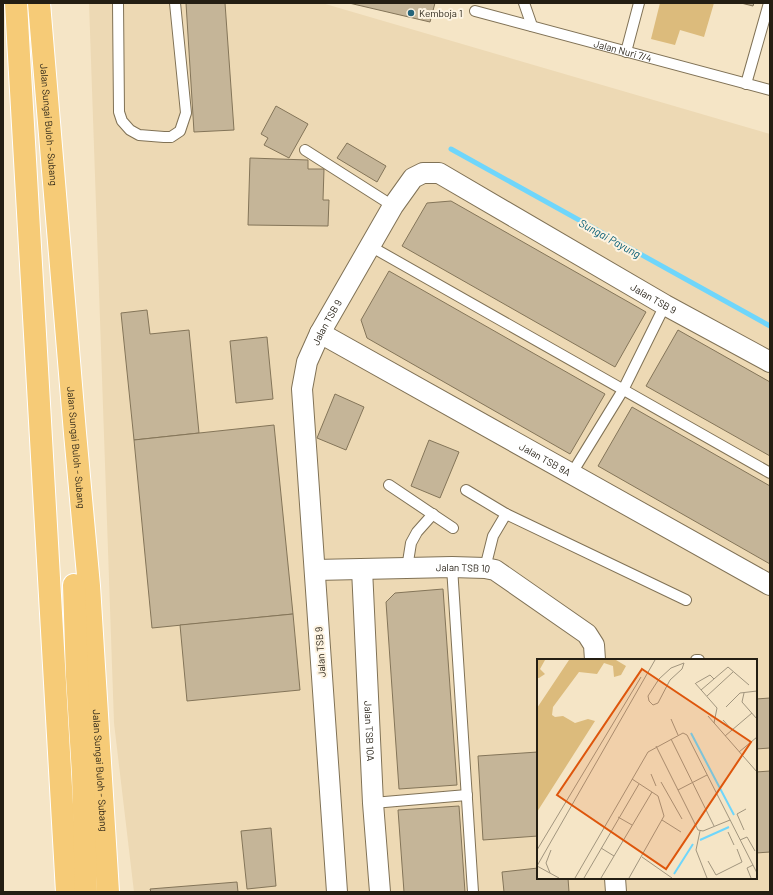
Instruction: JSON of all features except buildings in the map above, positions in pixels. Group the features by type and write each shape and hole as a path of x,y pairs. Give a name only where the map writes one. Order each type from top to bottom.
{"highway":[{"path":"16,3 67,892"},
{"name":"Jalan Sungai Buloh - Subang","path":"39,3 89,586 108,892"},
{"path":"75,433 66,458 74,561 77,676 83,774 86,892"}],"street":[{"name":"Jalan TSB 9","path":"337,892 302,389 307,362 320,333 393,206 413,178 423,173 439,173 665,305 770,362"},
{"name":"Jalan TSB 9A","path":"320,333 770,585"},
{"name":"Jalan TSB 10","path":"315,570 452,567 485,568 495,570 587,634 594,645 595,659"},
{"name":"Jalan TSB 10A","path":"362,569 373,803 380,892"},
{"path":"614,879 616,892"}],"lane":[{"path":"118,3 119,112 122,120 130,130 139,135 164,137 171,137 180,131 186,113 175,3"},
{"path":"524,3 532,26"},
{"path":"626,52 638,3"},
{"path":"746,84 769,3"},
{"name":"Jalan Nuri 7/4","path":"475,11 770,90"},
{"path":"305,150 393,206"},
{"path":"370,246 770,473"},
{"path":"572,473 623,390 665,305"},
{"path":"389,485 452,528"},
{"path":"466,490 506,514 686,600"},
{"path":"407,568 411,543 417,532 433,514"},
{"path":"485,568 493,536 506,514"},
{"path":"452,567 473,892"},
{"path":"373,803 467,795"}],"shaded area":[{"path":"89,3 322,3 770,134 770,892 134,892 114,723"},
{"path":"660,3 714,3 704,37 680,30 675,45 651,39"}],"waterway":[{"name":"Sungai Payung","path":"451,149 770,326"}],"place":[{"name":"Kemboja 1","path":"411,13"}]}
